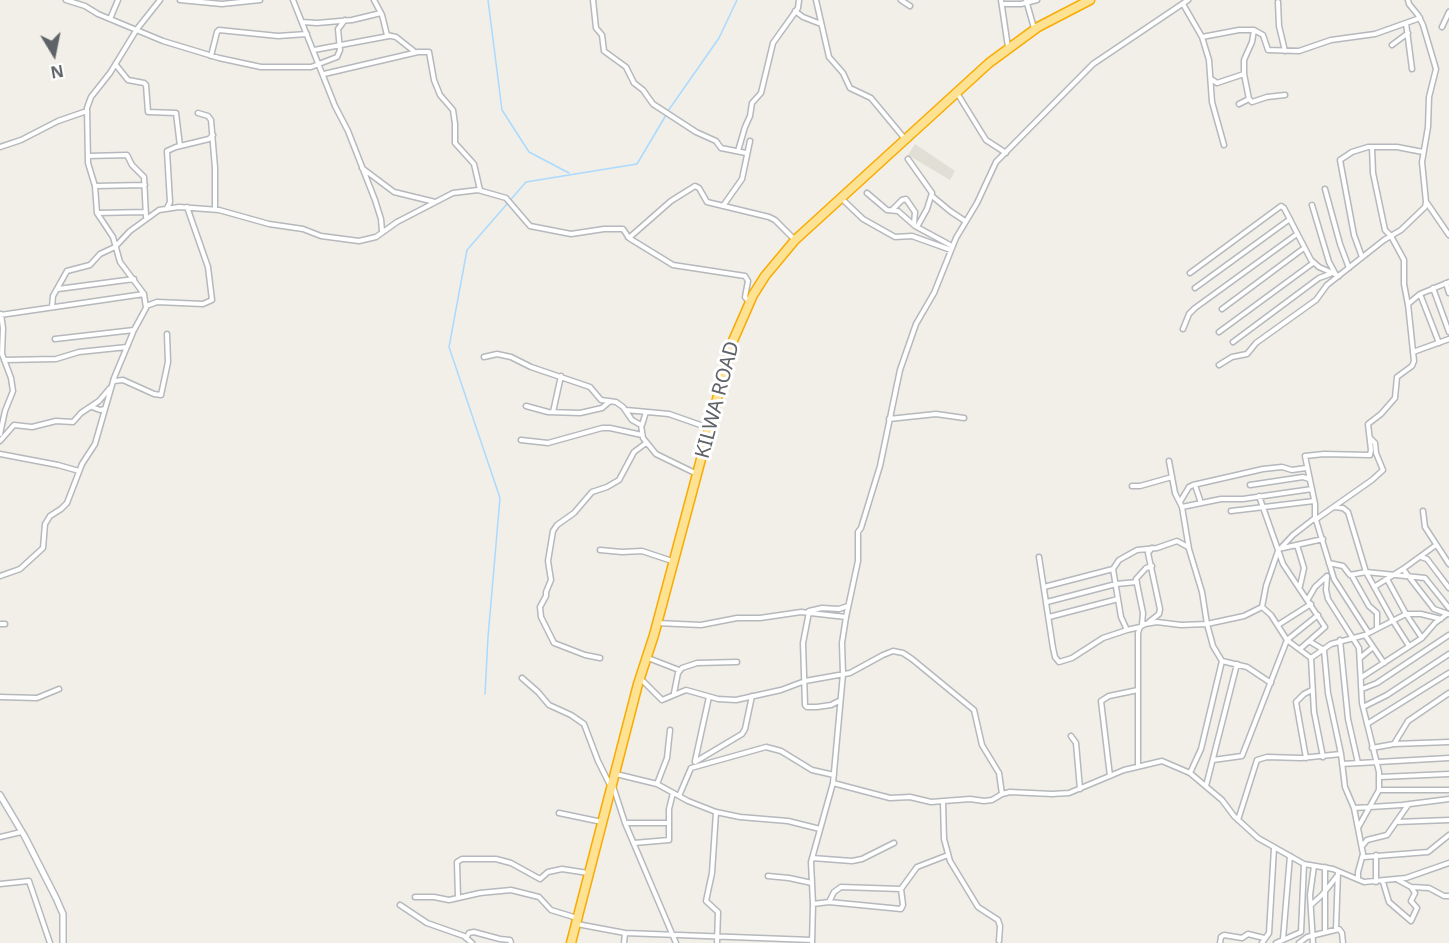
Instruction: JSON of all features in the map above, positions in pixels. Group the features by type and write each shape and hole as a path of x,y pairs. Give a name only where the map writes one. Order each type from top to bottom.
{"highway":[{"name":"KILWA ROAD","path":"570,943 732,343 749,303 765,276 795,240 956,93 1009,47 1035,29 1085,1"}],"street":[{"path":"66,0 85,6 95,13 163,41 211,56 261,67 311,67 337,57 340,53 338,29 345,20"},
{"path":"110,19 118,0"},
{"path":"0,576 21,569 41,550 45,524 50,516 67,502 79,471 97,441 113,381 146,306 144,294 120,262 113,237 97,213 95,186 88,156 87,111 91,97 116,65 137,29 160,0"},
{"path":"180,0 194,3 260,0"},
{"path":"293,0 362,167 381,219 382,232"},
{"path":"374,0 381,13 388,36"},
{"path":"593,0 596,28 602,35 604,51 626,67 634,83 643,90 653,104 696,132 716,141 721,148 746,153"},
{"path":"738,151 752,104 761,93 773,43 799,5 799,0"},
{"path":"816,0 827,53 843,73 850,88 871,98 905,139"},
{"path":"901,0 910,6"},
{"path":"1009,47 1001,2 1037,0"},
{"path":"415,897 449,900 480,893 511,890 539,897 551,910 577,921 625,933 812,941 812,858 833,783 843,674 842,643 858,561 858,532 880,466 900,370 916,324 934,293 965,220 976,203 994,165 1093,64 1188,0"},
{"path":"1408,0 1410,7 1420,18 1436,69 1429,97 1422,174 1426,202 1449,235"},
{"path":"1026,1 1035,29"},
{"path":"1278,2 1279,26 1285,51"},
{"path":"1183,3 1202,37 1209,60 1212,102 1224,145"},
{"path":"795,11 803,17 822,24"},
{"path":"1442,27 1449,12"},
{"path":"302,22 345,20 381,13"},
{"path":"1202,37 1239,30 1254,30 1263,35 1268,50 1299,51 1331,40 1375,34 1420,18"},
{"path":"1406,23 1412,69"},
{"path":"211,56 219,30 278,36 307,34"},
{"path":"1249,99 1244,74 1244,58 1252,42 1254,30"},
{"path":"1392,45 1408,32"},
{"path":"314,50 388,36 399,39 415,53"},
{"path":"324,74 415,53 429,52 434,80 440,95 453,110 456,124 454,143 474,164 480,190"},
{"path":"116,65 128,80 146,85 148,112 176,113 180,146"},
{"path":"1211,79 1217,83 1244,74"},
{"path":"956,93 986,140 1006,153"},
{"path":"1249,99 1252,102 1285,95"},
{"path":"1239,104 1249,99"},
{"path":"0,147 21,140 53,123 87,111"},
{"path":"198,113 210,118 213,135 216,209"},
{"path":"166,208 170,202 167,153 170,149 209,139 213,135"},
{"path":"723,206 742,179 750,141"},
{"path":"1362,257 1354,235 1339,163 1341,159 1352,152 1372,147 1398,147 1424,152"},
{"path":"1372,147 1373,173 1382,217 1387,232 1404,258 1404,284 1413,352 1412,365 1397,377 1395,398 1381,414 1368,424 1371,450 1369,456 1329,454 1306,455 1304,458 1312,489 1315,520 1323,538 1334,579 1367,633 1372,648 1384,663"},
{"path":"52,307 53,296 67,271 88,266 104,251 115,247 146,215 143,174 132,165 126,155 88,156"},
{"path":"908,159 931,190 932,196 916,226"},
{"path":"362,167 394,192 436,202"},
{"path":"95,186 145,185"},
{"path":"628,237 671,201 693,187 699,188 708,202 775,220 795,240"},
{"path":"1324,189 1349,268"},
{"path":"97,213 146,215 166,208 216,209 269,224 303,229 321,236 356,241 368,240 411,214 456,192 480,190 506,198 530,226 571,234 604,229 623,229 628,237 653,255 673,265 746,277 748,281 745,297 749,303"},
{"path":"867,193 887,210 898,211 916,226 952,248"},
{"path":"932,196 965,220"},
{"path":"841,198 863,219 895,237 912,236 952,248"},
{"path":"892,210 906,199 914,210 916,226"},
{"path":"1233,342 1319,278 1335,275 1349,268 1423,210 1426,202"},
{"path":"1312,205 1335,275"},
{"path":"1190,273 1280,206 1284,208 1313,263 1335,275"},
{"path":"146,306 157,302 203,304 212,300 208,267 187,207"},
{"path":"1195,288 1290,219"},
{"path":"1183,329 1188,315 1195,308 1297,234"},
{"path":"1222,309 1304,248"},
{"path":"1219,332 1313,263"},
{"path":"1219,364 1232,357 1247,354 1256,343 1316,300 1335,275"},
{"path":"58,289 134,279"},
{"path":"1408,305 1420,294 1448,282 1449,293"},
{"path":"1433,288 1449,332"},
{"path":"0,434 5,411 13,394 12,378 4,360 1,315 144,294"},
{"path":"1420,294 1439,343"},
{"path":"55,339 134,330"},
{"path":"113,381 123,380 161,396 168,362 167,334"},
{"path":"1413,352 1449,339"},
{"path":"4,360 56,359 79,352 127,347"},
{"path":"484,357 497,354 507,356 531,367 590,387 599,399 619,404 632,420 642,426"},
{"path":"553,412 561,376"},
{"path":"0,441 14,425 37,426 58,420 72,422 111,388"},
{"path":"526,406 553,412 582,413 602,408 610,402"},
{"path":"92,406 100,410 105,409"},
{"path":"626,410 669,414 710,429"},
{"path":"646,412 642,426 642,435 646,443 656,454 698,475"},
{"path":"889,419 936,414 964,418"},
{"path":"521,440 548,443 602,428 614,428 642,435"},
{"path":"1262,607 1266,586 1280,550 1293,535 1372,480 1384,468 1376,453 1375,442 1370,438"},
{"path":"600,658 554,643 541,617 540,607 551,580 549,561 553,531 557,525 574,513 591,493 619,480 634,452 646,443"},
{"path":"0,454 79,471"},
{"path":"1169,461 1175,493 1181,504 1189,548 1202,592 1207,624 1213,646 1222,661 1201,749 1190,773"},
{"path":"1181,504 1189,486 1263,469 1306,468"},
{"path":"1132,486 1172,477"},
{"path":"1250,485 1302,477 1310,479"},
{"path":"1195,485 1201,503"},
{"path":"1181,504 1312,489"},
{"path":"1260,496 1283,564 1325,627 1299,649"},
{"path":"1231,511 1314,501"},
{"path":"1334,507 1343,508 1348,512 1366,572 1409,646"},
{"path":"1423,511 1425,527 1449,564"},
{"path":"1280,550 1323,538"},
{"path":"1044,586 1113,569 1119,560 1133,551 1176,541 1189,548"},
{"path":"1297,545 1304,568 1299,587"},
{"path":"1374,587 1436,545"},
{"path":"1149,623 1160,609 1148,551 1152,548"},
{"path":"600,550 642,551 673,561"},
{"path":"1039,557 1053,648 1059,662 1072,658 1103,638 1149,623 1207,624 1244,616 1262,607"},
{"path":"1420,557 1427,559 1449,588"},
{"path":"1363,558 1374,572"},
{"path":"1329,563 1343,566 1346,573 1352,576 1369,606 1377,613 1377,628"},
{"path":"1138,766 1138,633 1143,613 1137,577 1146,568 1152,566"},
{"path":"1113,569 1122,624 1127,630"},
{"path":"1403,569 1434,609 1448,614"},
{"path":"1308,599 1315,587 1332,571"},
{"path":"1352,576 1374,572 1427,579 1449,608"},
{"path":"1327,576 1328,598 1359,648 1363,707 1380,777 1379,790 1359,826"},
{"path":"1387,579 1422,638"},
{"path":"1047,602 1116,584 1137,582"},
{"path":"1048,618 1118,599"},
{"path":"1278,625 1311,604"},
{"path":"657,623 701,625 737,618 760,618 849,606"},
{"path":"1262,607 1278,625 1287,640 1311,658"},
{"path":"791,613 808,612 846,617"},
{"path":"808,612 803,643 805,702 807,707 831,705 840,700"},
{"path":"1311,658 1340,640 1367,633 1406,614 1421,614 1441,619"},
{"path":"1361,678 1422,638 1435,623 1448,614"},
{"path":"1213,760 1242,756 1287,640 1318,615"},
{"path":"1362,689 1377,683 1449,635"},
{"path":"1340,640 1348,719 1358,763"},
{"path":"1309,641 1324,650"},
{"path":"1360,658 1372,648"},
{"path":"1324,650 1328,693 1341,754 1345,787 1359,826 1364,857 1358,872 1359,880"},
{"path":"640,678 660,700 686,690 730,700 843,674 893,651 903,653 974,710 982,745 999,773 1002,794"},
{"path":"1363,707 1386,695 1449,654"},
{"path":"647,658 679,670 697,663 737,662"},
{"path":"1311,658 1314,712 1323,757"},
{"path":"1222,661 1247,667 1271,683"},
{"path":"1206,786 1237,664"},
{"path":"674,694 679,670"},
{"path":"1367,724 1449,673"},
{"path":"522,678 549,705 571,714 584,724 676,943"},
{"path":"0,697 38,698 59,689"},
{"path":"1110,776 1101,701 1109,696 1138,690"},
{"path":"1305,758 1305,745 1296,702 1312,690"},
{"path":"1394,744 1408,722 1449,693"},
{"path":"695,762 742,734 752,696"},
{"path":"679,796 695,762 709,697"},
{"path":"657,783 667,758 670,730"},
{"path":"1071,736 1076,743 1080,789"},
{"path":"1372,748 1394,744 1449,742"},
{"path":"691,768 759,748 771,747 788,754 812,770 834,775"},
{"path":"1238,820 1257,760 1267,757 1305,758 1341,754"},
{"path":"1342,764 1449,758"},
{"path":"833,783 890,798 910,797 931,802 992,800 1002,794 1019,792 1063,794 1138,766 1162,761 1190,773 1222,800 1238,820 1258,838 1304,864 1325,867 1364,882 1383,882 1449,863"},
{"path":"615,774 657,783 672,793 716,812 740,817 788,821 820,829"},
{"path":"1380,777 1449,774"},
{"path":"1379,790 1449,790"},
{"path":"634,843 666,841 670,838 672,793"},
{"path":"0,795 52,889 63,914 63,943"},
{"path":"1354,808 1449,799"},
{"path":"943,802 944,839 953,868 978,907 998,920 999,941"},
{"path":"1362,847 1367,840 1387,835 1408,804"},
{"path":"716,812 712,873 706,901 718,912 717,943"},
{"path":"559,813 603,822"},
{"path":"1396,822 1449,820"},
{"path":"624,823 669,823"},
{"path":"0,837 21,832"},
{"path":"1364,857 1428,852 1449,835"},
{"path":"812,858 852,861 862,859 894,843"},
{"path":"1262,943 1269,933 1274,848"},
{"path":"813,904 829,902 901,909 903,907 901,889 918,867 948,855"},
{"path":"1376,882 1377,855"},
{"path":"1283,939 1290,856"},
{"path":"458,898 458,862 462,859 496,859 511,863 540,879 548,872 562,869 589,874"},
{"path":"1276,943 1300,934 1302,929 1304,864"},
{"path":"1313,943 1310,905 1314,866"},
{"path":"1325,867 1325,932"},
{"path":"1310,905 1324,893 1338,873"},
{"path":"1336,929 1338,873"},
{"path":"768,876 812,883"},
{"path":"1383,882 1389,902 1411,921 1417,908 1411,902 1415,893 1398,879"},
{"path":"0,884 29,880 50,943"},
{"path":"829,902 834,892 841,887 901,889"},
{"path":"1410,887 1429,888 1448,897"},
{"path":"400,905 427,923 466,938 472,943"},
{"path":"1299,943 1304,938 1336,929 1341,930 1343,943"},
{"path":"466,938 469,933 474,932 510,940 511,943"},
{"path":"624,943 625,933"},
{"path":"1220,943 1224,935 1242,938 1248,934 1264,938"}],"shaded area":[{"path":"915,144 955,171 950,180 908,155"}],"waterway":[{"path":"488,0 502,110 529,152 569,173"},
{"path":"668,111 719,38 737,0"},
{"path":"485,694 500,498 449,347 467,250 526,182 637,164 666,115"}]}
